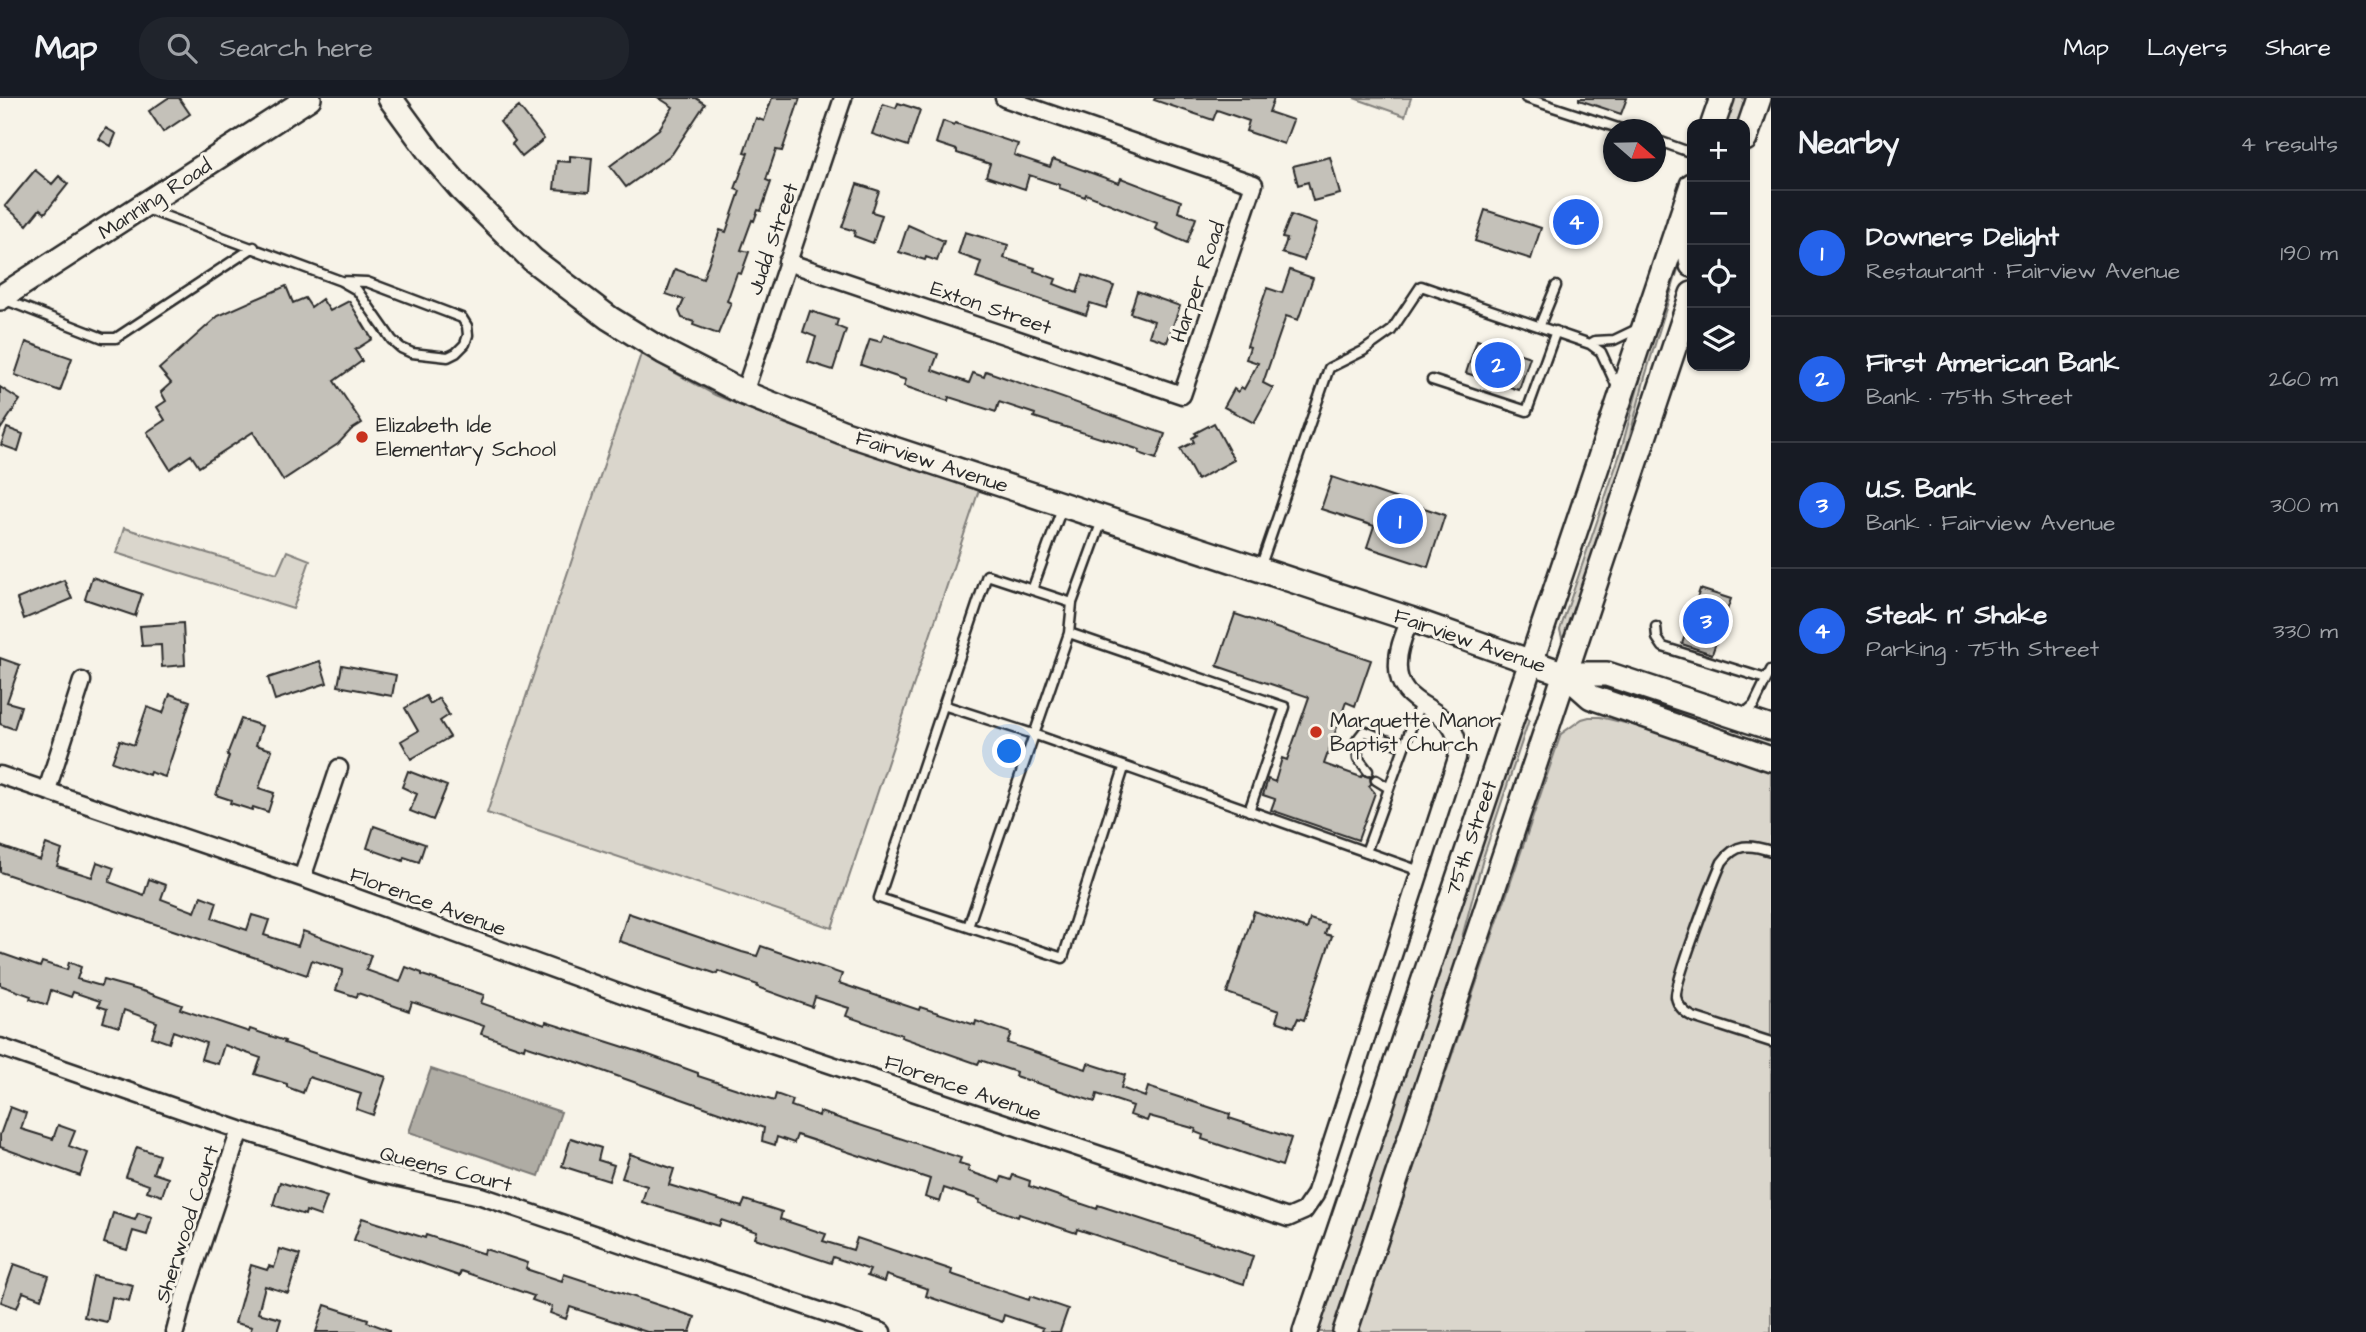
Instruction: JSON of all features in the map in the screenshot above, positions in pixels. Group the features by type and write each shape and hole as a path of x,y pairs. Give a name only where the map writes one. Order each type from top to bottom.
{"main road":[{"name":"Manning Road","path":"0,298 309,98"},
{"name":"Fairview Avenue","path":"390,98 431,154 462,190 533,260 608,318 664,352 744,393 842,432 1410,619 1565,674 1607,674 1771,728"},
{"path":"1715,119 1722,98"},
{"path":"1750,124 1759,98"},
{"name":"75th Street","path":"1306,1332 1687,200"},
{"path":"1679,223 1687,232 1689,245"},
{"name":"75th Street","path":"1345,1332 1687,308"},
{"name":"Fairview Avenue","path":"1565,674 1591,697 1771,759"}],"street":[{"name":"Judd Street","path":"744,393 843,98"},
{"name":"Harper Road","path":"1004,98 1254,184 1182,395"},
{"name":"Exton Street","path":"788,262 1182,395"},
{"name":"Florence Avenue","path":"0,775 302,878 640,1001 1288,1218 1304,1211 1315,1195 1457,758 1457,735 1444,718 1409,696 1398,674 1399,650 1410,619"},
{"path":"47,790 82,681"},
{"path":"302,878 339,768"},
{"name":"Queens Court","path":"0,1047 240,1130 372,1172 481,1196 882,1332"},
{"name":"Sherwood Court","path":"175,1332 185,1294 240,1130"}],"lane":[{"path":"1526,98 1603,123"},
{"path":"1666,144 1687,151"},
{"path":"141,207 341,281 357,290 392,340 412,353 448,357 465,345 468,335 462,318 367,282 341,281"},
{"path":"0,298 103,338 116,338 254,247"},
{"path":"1259,570 1329,368 1363,351 1391,331 1421,286 1590,344 1605,358 1620,395"},
{"path":"1540,326 1556,286"},
{"path":"1590,344 1595,341 1615,341 1643,327"},
{"path":"1432,380 1527,411 1556,331"},
{"path":"1032,590 1063,505"},
{"path":"968,927 1069,633 1072,603 1103,518"},
{"path":"1072,603 987,575 879,898 1063,958 1125,768"},
{"path":"1656,627 1657,638 1663,648 1765,681"},
{"path":"1069,633 1285,708 1249,811"},
{"path":"1740,718 1754,705 1771,670"},
{"path":"1366,852 1420,703"},
{"path":"943,705 1033,734 1420,871"},
{"path":"1368,771 1358,758 1357,740 1364,731 1404,747"},
{"path":"1376,780 1389,788"},
{"path":"1771,851 1759,847 1739,847 1730,852 1722,862 1676,997 1684,1012 1693,1017 1771,1042"}],"shaded area":[{"path":"1354,98 1411,98 1405,116"},
{"path":"1731,98 1750,98 1743,119 1724,119"},
{"path":"1681,245 1683,253 1645,377 1609,516 1570,628 1562,638 1560,630 1620,454 1657,317"},
{"path":"641,354 715,395 786,424 980,487 832,928 487,813"},
{"path":"124,528 277,574 287,551 310,560 293,609 116,553"},
{"path":"1522,717 1529,720 1484,855 1445,1001 1334,1332 1316,1332"},
{"path":"1589,717 1600,717 1666,733 1771,767 1771,1332 1358,1332 1561,734"},
{"path":"431,1069 561,1112 539,1176 409,1132"}],"building":[{"path":"168,98 179,98 190,114 163,132 149,111"},
{"path":"659,98 696,98 705,104 672,154 626,187 610,166 659,129 673,107"},
{"path":"772,98 800,98 782,151 776,150 766,180 771,182 761,211 758,210 754,221 752,220 741,250 749,252 741,274 737,273 727,301 731,303 718,334 682,318 679,311 684,300 666,294 675,269 703,279 720,230 726,232 740,191 735,189 748,153 744,152 756,118 764,121"},
{"path":"1274,98 1269,112 1293,120 1284,144 1246,131 1249,121 1217,110 1213,120 1154,100"},
{"path":"1579,98 1627,98 1621,114"},
{"path":"898,103 920,110 908,146 872,134 883,104 896,108"},
{"path":"519,107 544,139 522,157 512,144 515,141 500,122"},
{"path":"943,121 1018,144 1014,155 1050,167 1053,159 1119,183 1121,178 1181,201 1178,212 1196,218 1187,243 1155,229 1157,223 1086,194 1085,197 1059,188 1060,185 1029,175 1025,189 986,176 990,164 936,143"},
{"path":"106,128 116,134 111,146 99,139"},
{"path":"570,156 592,158 589,192 554,189 557,161 570,162"},
{"path":"1330,157 1340,194 1313,201 1308,182 1298,185 1293,166"},
{"path":"35,170 52,184 59,176 68,184 45,213 40,209 27,225 5,206"},
{"path":"857,184 879,191 872,212 882,215 873,243 854,236 855,231 842,227"},
{"path":"1485,210 1541,228 1531,259 1475,241"},
{"path":"1291,215 1317,224 1304,260 1282,253 1287,239 1282,238"},
{"path":"908,225 944,241 937,261 899,252"},
{"path":"965,232 1008,245 1004,258 1035,268 1034,271 1056,279 1054,284 1077,293 1083,275 1114,286 1106,308 1090,303 1086,315 976,278 981,262 958,254"},
{"path":"1290,270 1313,278 1298,320 1286,316 1263,383 1273,388 1254,423 1224,407 1234,389 1238,392 1241,387 1244,389 1258,363 1246,359 1250,347 1247,346 1267,288 1282,293"},
{"name":"Elizabeth Ide Elementary School","path":"286,286 293,303 305,298 311,307 322,299 330,311 349,301 372,339 355,350 362,361 334,381 362,423 338,444 283,480 253,432 199,467 191,455 170,469 147,432 165,420 157,407 166,401 161,392 171,383 159,369 218,316"},
{"path":"1137,291 1180,306 1167,342 1149,336 1154,321 1130,313"},
{"path":"810,311 838,320 836,326 846,330 833,370 808,362 816,337 803,332"},
{"path":"884,335 938,354 932,370 969,383 973,373 984,377 986,371 1165,434 1156,459 1139,453 1140,450 1034,417 1035,414 999,402 996,412 949,397 948,401 904,386 906,380 861,365 870,339 881,342"},
{"path":"1477,340 1530,357 1519,390 1466,373"},
{"path":"26,342 72,358 60,391 15,375"},
{"path":"0,387 20,400 0,430"},
{"path":"1214,423 1234,460 1197,480 1180,449 1194,442 1192,438 1197,435 1195,433"},
{"path":"7,428 23,434 18,451 1,445"},
{"path":"1332,477 1445,515 1428,567 1367,547 1374,526 1321,509"},
{"path":"92,577 142,594 135,616 85,599"},
{"path":"64,580 72,599 24,619 17,599"},
{"path":"1700,589 1731,599 1712,654 1682,644"},
{"name":"Marquette Manor Baptist Church","path":"1235,614 1371,660 1355,706 1346,702 1324,764 1361,777 1370,777 1369,786 1375,793 1358,840 1271,810 1275,799 1263,795 1268,779 1275,782 1282,758 1287,760 1309,697 1217,666"},
{"path":"183,623 185,665 162,667 161,645 142,646 140,626"},
{"path":"0,658 20,665 7,702 21,706 14,729 0,724"},
{"path":"320,661 327,683 275,700 268,678"},
{"path":"342,665 396,675 392,696 338,686"},
{"path":"170,694 190,701 165,777 150,772 149,775 112,762 120,740 134,745 147,707 163,713"},
{"path":"426,696 430,704 439,698 449,715 440,721 450,737 411,759 401,741 418,731 405,708"},
{"path":"241,719 262,726 256,745 272,750 259,788 274,793 268,812 230,803 231,800 216,795"},
{"path":"408,771 447,786 433,820 410,811 417,794 402,787"},
{"path":"374,826 425,844 419,862 404,857 403,861 367,848"},
{"path":"46,844 62,850 57,866 92,877 97,862 114,868 109,882 144,895 149,879 166,885 161,899 195,912 201,896 217,902 212,918 247,930 252,915 269,920 264,935 298,946 303,931 371,955 366,970 400,982 406,967 422,975 484,995 481,1003 545,1025 546,1022 646,1054 698,1073 698,1076 774,1101 776,1094 793,1100 791,1106 819,1116 820,1112 961,1158 959,1163 969,1166 968,1171 1000,1182 1002,1177 1011,1180 1013,1175 1030,1181 1029,1186 1097,1209 1098,1205 1253,1256 1244,1284 1077,1229 1076,1233 1019,1214 1018,1217 944,1188 940,1202 925,1197 930,1179 797,1135 794,1143 777,1137 775,1145 762,1141 764,1128 580,1063 525,1045 524,1049 481,1034 484,1026 412,1002 409,1011 358,993 357,997 336,990 343,970 312,960 307,975 0,872 0,846 40,860"},
{"path":"1254,911 1307,929 1310,919 1328,925 1325,934 1332,936 1304,1020 1298,1018 1294,1027 1276,1021 1279,1011 1227,993"},
{"path":"628,913 757,956 761,946 842,974 839,983 919,1010 920,1007 975,1025 976,1021 1011,1033 1007,1043 1086,1069 1088,1063 1125,1075 1121,1088 1145,1097 1148,1087 1230,1114 1229,1118 1291,1138 1282,1166 1202,1139 1203,1135 1195,1132 1196,1129 1149,1116 1147,1121 1130,1115 1133,1106 1097,1094 1095,1102 1015,1076 1016,1072 980,1060 978,1064 901,1037 902,1035 846,1016 849,1008 815,997 812,1007 718,971 717,974 619,941"},
{"path":"0,953 40,967 42,962 67,970 69,962 81,967 77,979 101,986 103,980 146,992 182,1005 180,1009 249,1032 250,1029 386,1077 373,1115 356,1109 361,1094 309,1077 303,1093 287,1087 287,1084 255,1074 261,1058 224,1045 218,1064 201,1059 206,1043 173,1031 169,1043 152,1037 157,1022 124,1010 119,1027 103,1022 107,1009 98,1006 100,1001 73,992 71,997 51,990 47,1005 30,999 31,996 0,985"},
{"path":"10,1107 26,1113 21,1129 53,1139 58,1125 75,1131 69,1146 88,1153 80,1176 0,1147 0,1135"},
{"path":"571,1138 601,1148 598,1160 614,1165 609,1181 562,1166"},
{"path":"137,1147 159,1155 153,1173 168,1178 162,1196 147,1191 149,1185 126,1177"},
{"path":"630,1154 674,1169 669,1185 742,1207 745,1200 782,1212 780,1219 826,1234 823,1241 853,1250 857,1238 952,1270 951,1274 1029,1300 1030,1296 1068,1309 1060,1332 1042,1332 1043,1328 1004,1315 1002,1322 926,1296 928,1289 886,1275 884,1282 867,1276 870,1270 833,1257 831,1263 755,1238 757,1232 721,1220 719,1226 642,1202 647,1186 622,1178"},
{"path":"280,1182 327,1197 320,1216 306,1211 305,1215 273,1205"},
{"path":"113,1213 135,1220 138,1213 152,1217 147,1235 133,1231 127,1250 104,1243"},
{"path":"362,1218 484,1254 485,1249 528,1263 526,1269 562,1281 564,1274 695,1317 690,1332 647,1332 570,1307 566,1319 550,1313 552,1307 532,1300 534,1296 461,1271 459,1276 354,1240"},
{"path":"280,1249 300,1255 288,1293 265,1286 258,1313 281,1319 277,1332 250,1332 252,1327 235,1323 251,1265 267,1270 269,1266 274,1268"},
{"path":"14,1264 49,1276 41,1299 23,1292 17,1308 1,1302"},
{"path":"93,1276 133,1285 129,1301 112,1297 107,1322 84,1317"},
{"path":"325,1305 368,1319 367,1322 389,1332 316,1332"}],"place":[{"name":"Steak n' Shake","path":"1576,222"},
{"name":"First American Bank","path":"1498,365"},
{"name":"Elizabeth Ide Elementary School","path":"362,437"},
{"name":"Downers Delight","path":"1400,521"},
{"name":"U.S. Bank","path":"1706,621"},
{"name":"Marquette Manor Baptist Church","path":"1316,732"}]}
